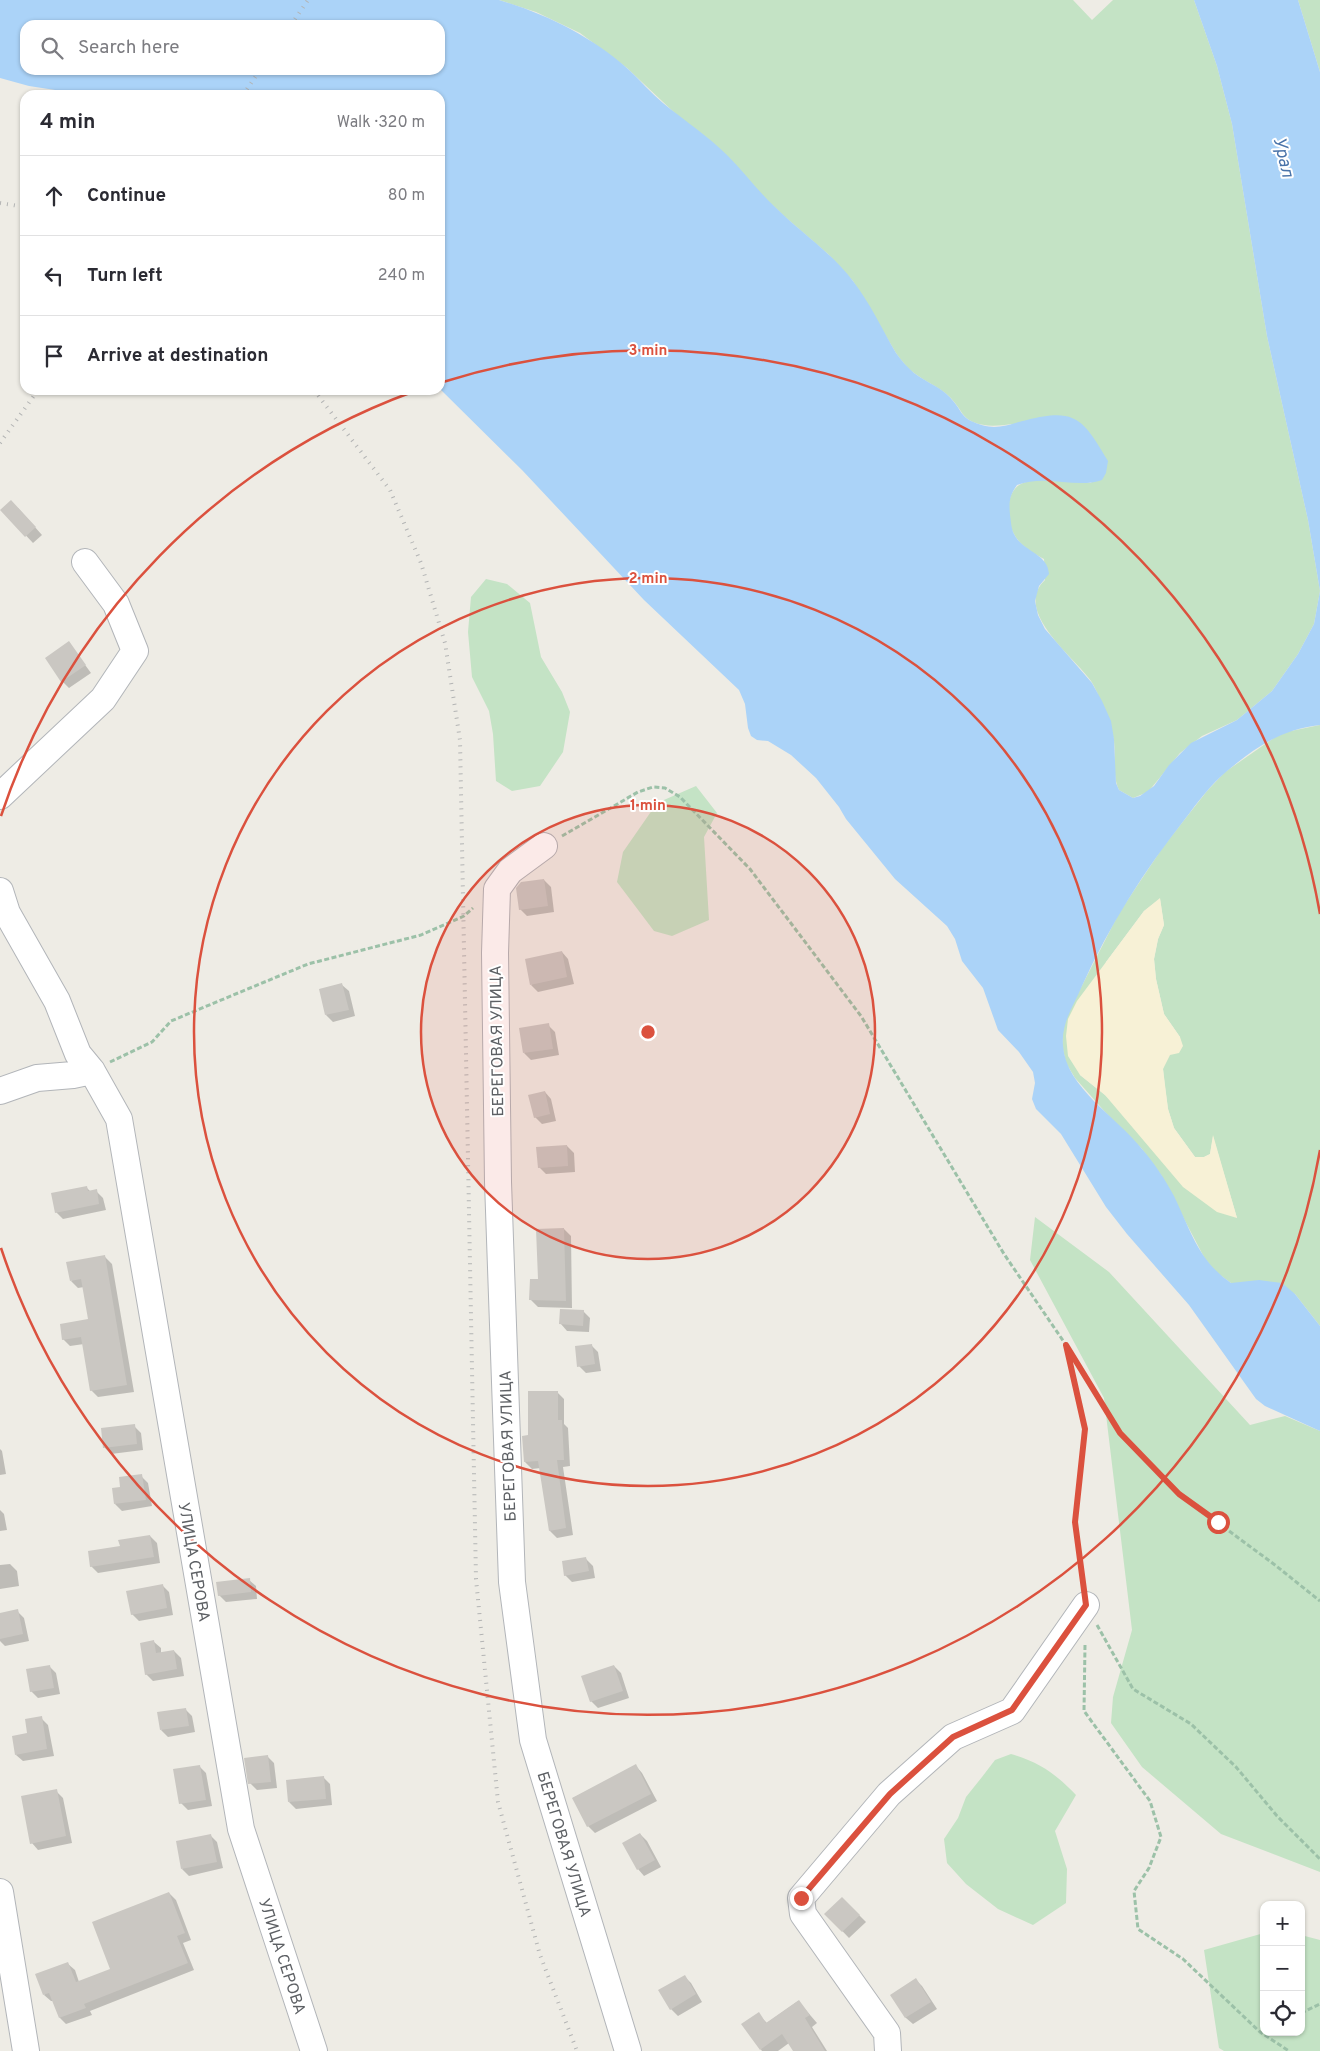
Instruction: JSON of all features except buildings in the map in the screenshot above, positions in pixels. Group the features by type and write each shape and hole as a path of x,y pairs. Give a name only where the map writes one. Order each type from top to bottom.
{"street":[{"path":"0,796 103,699 134,651 116,604 85,562"},
{"path":"497,888 510,871 544,846"},
{"name":"БЕРЕГОВАЯ УЛИЦА","path":"497,888 494,953 498,1172 512,1582 533,1740 628,2051"},
{"name":"УЛИЦА СЕРОВА","path":"0,892 7,913 57,1001 78,1054 92,1071 119,1119 138,1218 191,1542 241,1829 314,2051"},
{"path":"0,1091 37,1078 73,1075 92,1071"},
{"path":"888,2051 886,2033 803,1914 801,1898 890,1794 953,1737 1012,1710 1086,1605"},
{"path":"0,1892 26,2051"}],"path":[{"path":"544,846 638,792 652,787 665,788 680,797 750,869 861,1016 1004,1254 1066,1345 1120,1433 1179,1494 1320,1601"},
{"path":"92,1071 152,1042 171,1021 308,964 421,935 464,916 497,888"},
{"path":"1066,1345 1085,1429 1075,1522 1086,1605 1133,1688 1191,1724 1236,1767 1277,1816 1320,1860"},
{"path":"1085,1644 1084,1710 1150,1800 1161,1837 1149,1868 1134,1891 1138,1929 1183,1959 1260,2030"},
{"path":"1305,2011 1320,2004"},
{"path":"1268,2036 1289,2051"}],"green space":[{"path":"499,0 1073,0 1092,20 1113,0 1194,0 1217,66 1232,124 1267,336 1308,520 1320,591 1314,624 1298,654 1272,691 1237,720 1202,736 1180,753 1148,792 1133,798 1119,790 1115,772 1113,736 1101,701 1094,685 1060,647 1041,619 1036,605 1037,592 1045,580 1044,559 1027,549 1020,542 1011,527 1008,512 1014,490 1026,482 1050,479 1092,483 1011,424 996,426 978,424 962,414 951,398 904,364 853,281 828,254 784,216 627,68 580,33 536,12"},
{"path":"1298,0 1320,0 1320,72"},
{"path":"486,579 507,584 530,603 541,657 562,692 570,712 563,752 540,786 512,791 496,781 493,734 489,711 472,677 468,632 471,597"},
{"path":"1320,725 1320,1326 1295,1294 1242,1283 1231,1283 1216,1272 1205,1259 1161,1175 1142,1149 1075,1078 1066,1063 1062,1045 1067,1015 1119,913 1163,847 1207,791 1225,772 1281,733","holes":["1160,899 1164,925 1158,939 1154,959 1156,979 1164,1014 1180,1037 1164,1063 1163,1069 1168,1109 1174,1128 1195,1157 1204,1157 1210,1154 1213,1137 1237,1218 1105,1095 1080,1075 1106,962 1144,911"]},
{"path":"696,786 717,813 704,837 709,920 672,936 654,931 617,882 623,852 657,803"},
{"path":"1035,1217 1109,1272 1250,1425 1285,1416 1320,1431 1320,1872 1221,1834 1142,1767 1111,1723 1113,1697 1132,1630 1104,1398 1030,1260"},
{"path":"1011,1754 1030,1761 1046,1770 1076,1795 1055,1831 1067,1869 1066,1903 1033,1925 998,1909 966,1884 947,1863 944,1839 958,1818 966,1797 995,1760"},
{"path":"1260,1934 1260,2036 1305,2036 1305,1936 1320,1940 1320,2051 1224,2051 1219,2048 1204,1950"}],"sand":[{"path":"1160,898 1164,925 1158,939 1154,959 1156,979 1164,1014 1180,1037 1183,1046 1179,1053 1170,1055 1163,1069 1168,1109 1174,1128 1195,1157 1204,1157 1210,1154 1213,1135 1237,1218 1217,1212 1183,1187 1105,1095 1080,1075 1068,1056 1066,1036 1068,1019 1077,1001 1144,911"}],"water":[{"path":"0,0 499,0 551,19 599,46 628,69 663,103 720,149 774,206 835,261 859,289 902,361 914,373 950,397 965,417 976,423 994,427 1057,415 1077,421 1092,436 1108,461 1106,473 1102,480 1082,483 1039,481 1017,485 1010,500 1010,515 1013,532 1018,540 1040,557 1048,567 1049,574 1039,586 1035,601 1038,615 1045,629 1092,683 1102,701 1111,721 1114,739 1116,783 1119,790 1133,798 1140,796 1154,786 1169,765 1191,743 1237,720 1272,691 1298,654 1314,624 1320,591 1320,725 1306,727 1282,735 1259,747 1227,771 1204,794 1155,859 1128,899 1092,964 1072,1008 1064,1030 1063,1046 1066,1061 1083,1089 1132,1137 1167,1183 1196,1244 1211,1265 1231,1283 1259,1280 1282,1283 1295,1294 1320,1326 1320,1431 1265,1406 1256,1399 1189,1305 1106,1207 1061,1134 1036,1109 1032,1099 1035,1083 1033,1072 1019,1052 998,1030 983,988 962,961 955,939 947,926 895,879 846,819 816,778 791,755 768,741 757,740 751,736 745,704 739,690 644,600 522,470 445,394 445,90 55,90 29,86 0,78"},
{"name":"Урал","path":"1194,0 1298,0 1320,72 1320,591 1308,520 1267,336 1232,124 1217,66"}],"railway":[{"path":"294,20 308,0"},
{"path":"246,90 257,75"},
{"path":"0,203 20,206"},
{"path":"0,443 34,395"},
{"path":"318,395 390,490 421,563 445,643 460,740 476,1579 498,1802 540,1955 577,2051"}],"route":[{"path":"801,1898 890,1794 953,1737 1012,1710 1086,1605 1075,1522 1085,1429 1066,1345 1120,1433 1179,1494 1218,1522"}]}
